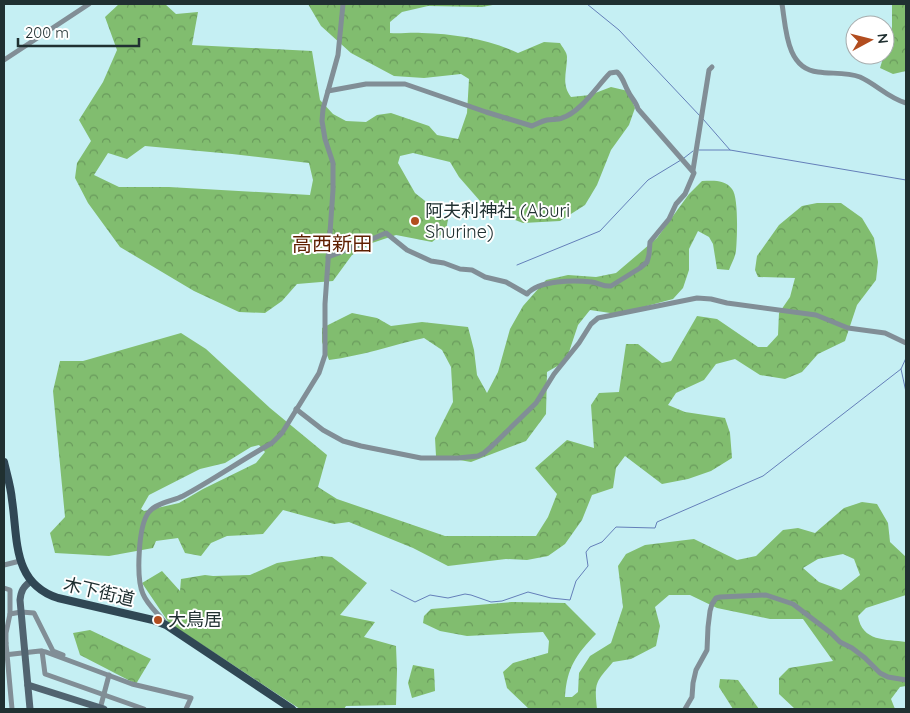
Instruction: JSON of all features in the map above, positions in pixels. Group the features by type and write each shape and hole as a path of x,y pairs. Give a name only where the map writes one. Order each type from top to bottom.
{"main road":[{"name":"木下街道","path":"4,462 12,499 20,561 31,582 51,596 166,625 289,708"}],"street":[{"path":"4,60 89,4"},
{"path":"166,625 142,593 139,578 140,541 143,525 149,512 157,506 184,495 272,443 282,433 319,373 325,355 325,304 333,190 333,163 322,121 323,109 338,55 343,4"},
{"path":"782,4 790,49 801,65 814,72 837,73 862,78 888,95 906,103"},
{"path":"328,257 386,233 407,250 431,262 444,263 460,269 472,270 485,277 506,282 527,294 534,286 571,281 595,283 606,287 611,286 647,262 650,255 650,242 669,219 676,204 685,194 694,175 693,170 709,70 712,67"},
{"path":"328,91 366,84 405,84 532,126 546,120 563,118 574,111 596,90 610,73 617,72 622,76 638,109 693,170"},
{"path":"296,409 323,430 343,442 421,458 478,456 492,446 536,403 554,374 580,343 591,324 598,318 697,298 816,315 848,328 885,333 906,343"},
{"path":"4,564 20,561"},
{"path":"30,709 20,593 31,582"},
{"path":"4,588 10,590 10,614 6,633 5,655 12,709"},
{"path":"685,709 692,697 696,670 707,650 712,604 716,598 720,597 766,595 793,604 840,642 865,658 880,673 888,677 906,680"},
{"path":"10,614 21,612 34,613 53,651 116,675 127,682"},
{"path":"42,651 45,674 144,709"},
{"path":"5,655 42,651 127,682 191,698 186,709"},
{"path":"28,685 102,709 109,676"}],"green space":[{"path":"119,4 165,4 176,14 198,12 192,45 312,51 320,100 333,114 346,121 366,122 377,115 391,113 429,126 437,135 458,139 467,113 469,79 461,74 424,78 394,76 351,53 321,26 308,4 498,4 482,7 428,6 402,12 390,22 390,33 459,36 495,44 518,53 544,42 560,43 567,55 565,83 571,97 590,95 611,87 628,91 635,108 629,125 611,150 597,185 585,205 560,221 523,223 487,209 459,177 450,162 413,153 400,156 398,163 415,193 448,219 446,231 432,242 396,235 372,243 352,255 333,281 297,284 282,301 265,313 239,312 194,291 120,247 88,203 75,178 77,163 91,141 79,120 103,82 117,50 105,17","holes":["145,146 309,163 313,180 310,195 169,187 119,187 94,175 108,153 127,159"]},
{"path":"892,4 906,4 906,71 893,74 880,68 881,65 895,65 895,15 892,15"},
{"path":"702,181 722,182 732,189 734,194 737,209 736,251 729,270 717,269 713,244 709,237 698,231 689,249 689,270 683,288 673,299 617,314 590,310 578,325 568,355 561,364 547,372 546,414 526,441 471,462 436,456 435,438 453,402 451,367 442,350 424,338 329,360 322,342 322,328 352,313 377,318 391,326 422,322 468,327 474,350 477,375 487,393 498,372 510,329 523,306 546,280 568,275 596,277 616,273 657,238 689,194"},
{"path":"817,203 841,203 862,218 874,238 878,262 876,280 857,305 845,341 818,354 802,372 785,379 760,375 735,359 716,364 704,380 676,393 668,405 685,412 725,418 730,433 732,458 711,471 688,479 662,484 625,456 616,468 613,488 592,495 582,520 565,544 548,556 527,560 506,559 448,566 413,548 349,522 334,524 283,510 263,534 227,536 211,543 201,556 185,553 178,538 156,541 153,548 109,556 55,553 50,533 65,517 53,391 60,361 83,361 181,333 206,349 270,408 327,455 318,487 337,499 445,536 536,536 548,517 557,494 535,468 567,440 594,448 591,405 599,393 619,392 626,344 638,344 662,363 671,361 697,316 717,319 758,347 767,347 778,335 779,313 790,297 795,278 758,277 755,270 757,256 779,225 802,206","holes":["259,445 265,452 256,463 179,503 144,511 141,509 149,495 200,469 225,463 251,447"]},
{"path":"862,502 877,504 888,523 890,542 906,557 906,595 866,608 858,616 864,631 870,635 876,638 906,642 906,686 900,687 891,699 895,709 795,709 779,694 779,678 789,668 833,661 803,619 770,619 717,608 690,595 669,595 655,607 660,626 656,646 631,659 613,662 603,674 596,688 597,709 529,709 507,688 503,672 513,663 548,653 549,641 543,632 467,636 440,631 423,623 424,616 431,609 512,602 565,603 596,634 583,648 570,669 565,697 572,697 578,692 579,673 590,656 611,643 623,607 618,566 626,554 645,545 694,539 737,560 756,556 783,530 798,528 815,533 844,508","holes":["843,554 854,559 860,575 841,590 819,582 803,568 818,559"]},
{"path":"322,556 332,557 367,583 340,615 375,622 364,637 396,646 396,705 346,706 344,709 300,709 169,623 142,583 162,571 180,591 181,579 205,575 250,575 277,563"},
{"path":"90,630 151,659 136,684 80,655 73,633"},
{"path":"413,665 434,669 435,691 412,698 408,683"},
{"path":"720,679 738,680 759,709 733,709 719,687"}],"waterway":[{"path":"587,4 619,30 700,116"},
{"path":"703,119 730,150"},
{"path":"699,150 730,150 906,180"},
{"path":"684,158 693,151"},
{"path":"517,265 600,231 648,180 681,160"},
{"path":"391,590 415,602 430,595 448,598 465,594 491,602 502,601 528,592 551,598 570,600 576,581 588,566 586,552 590,547 602,542 616,527 655,528 657,522 763,476 901,369 906,358"},
{"path":"901,369 906,392"}],"place":[{"name":"阿夫利神社 (Aburi Shurine)","path":"415,221"},
{"name":"大鳥居","path":"158,620"}],"district":[{"name":"高西新田","path":"332,244"}]}
